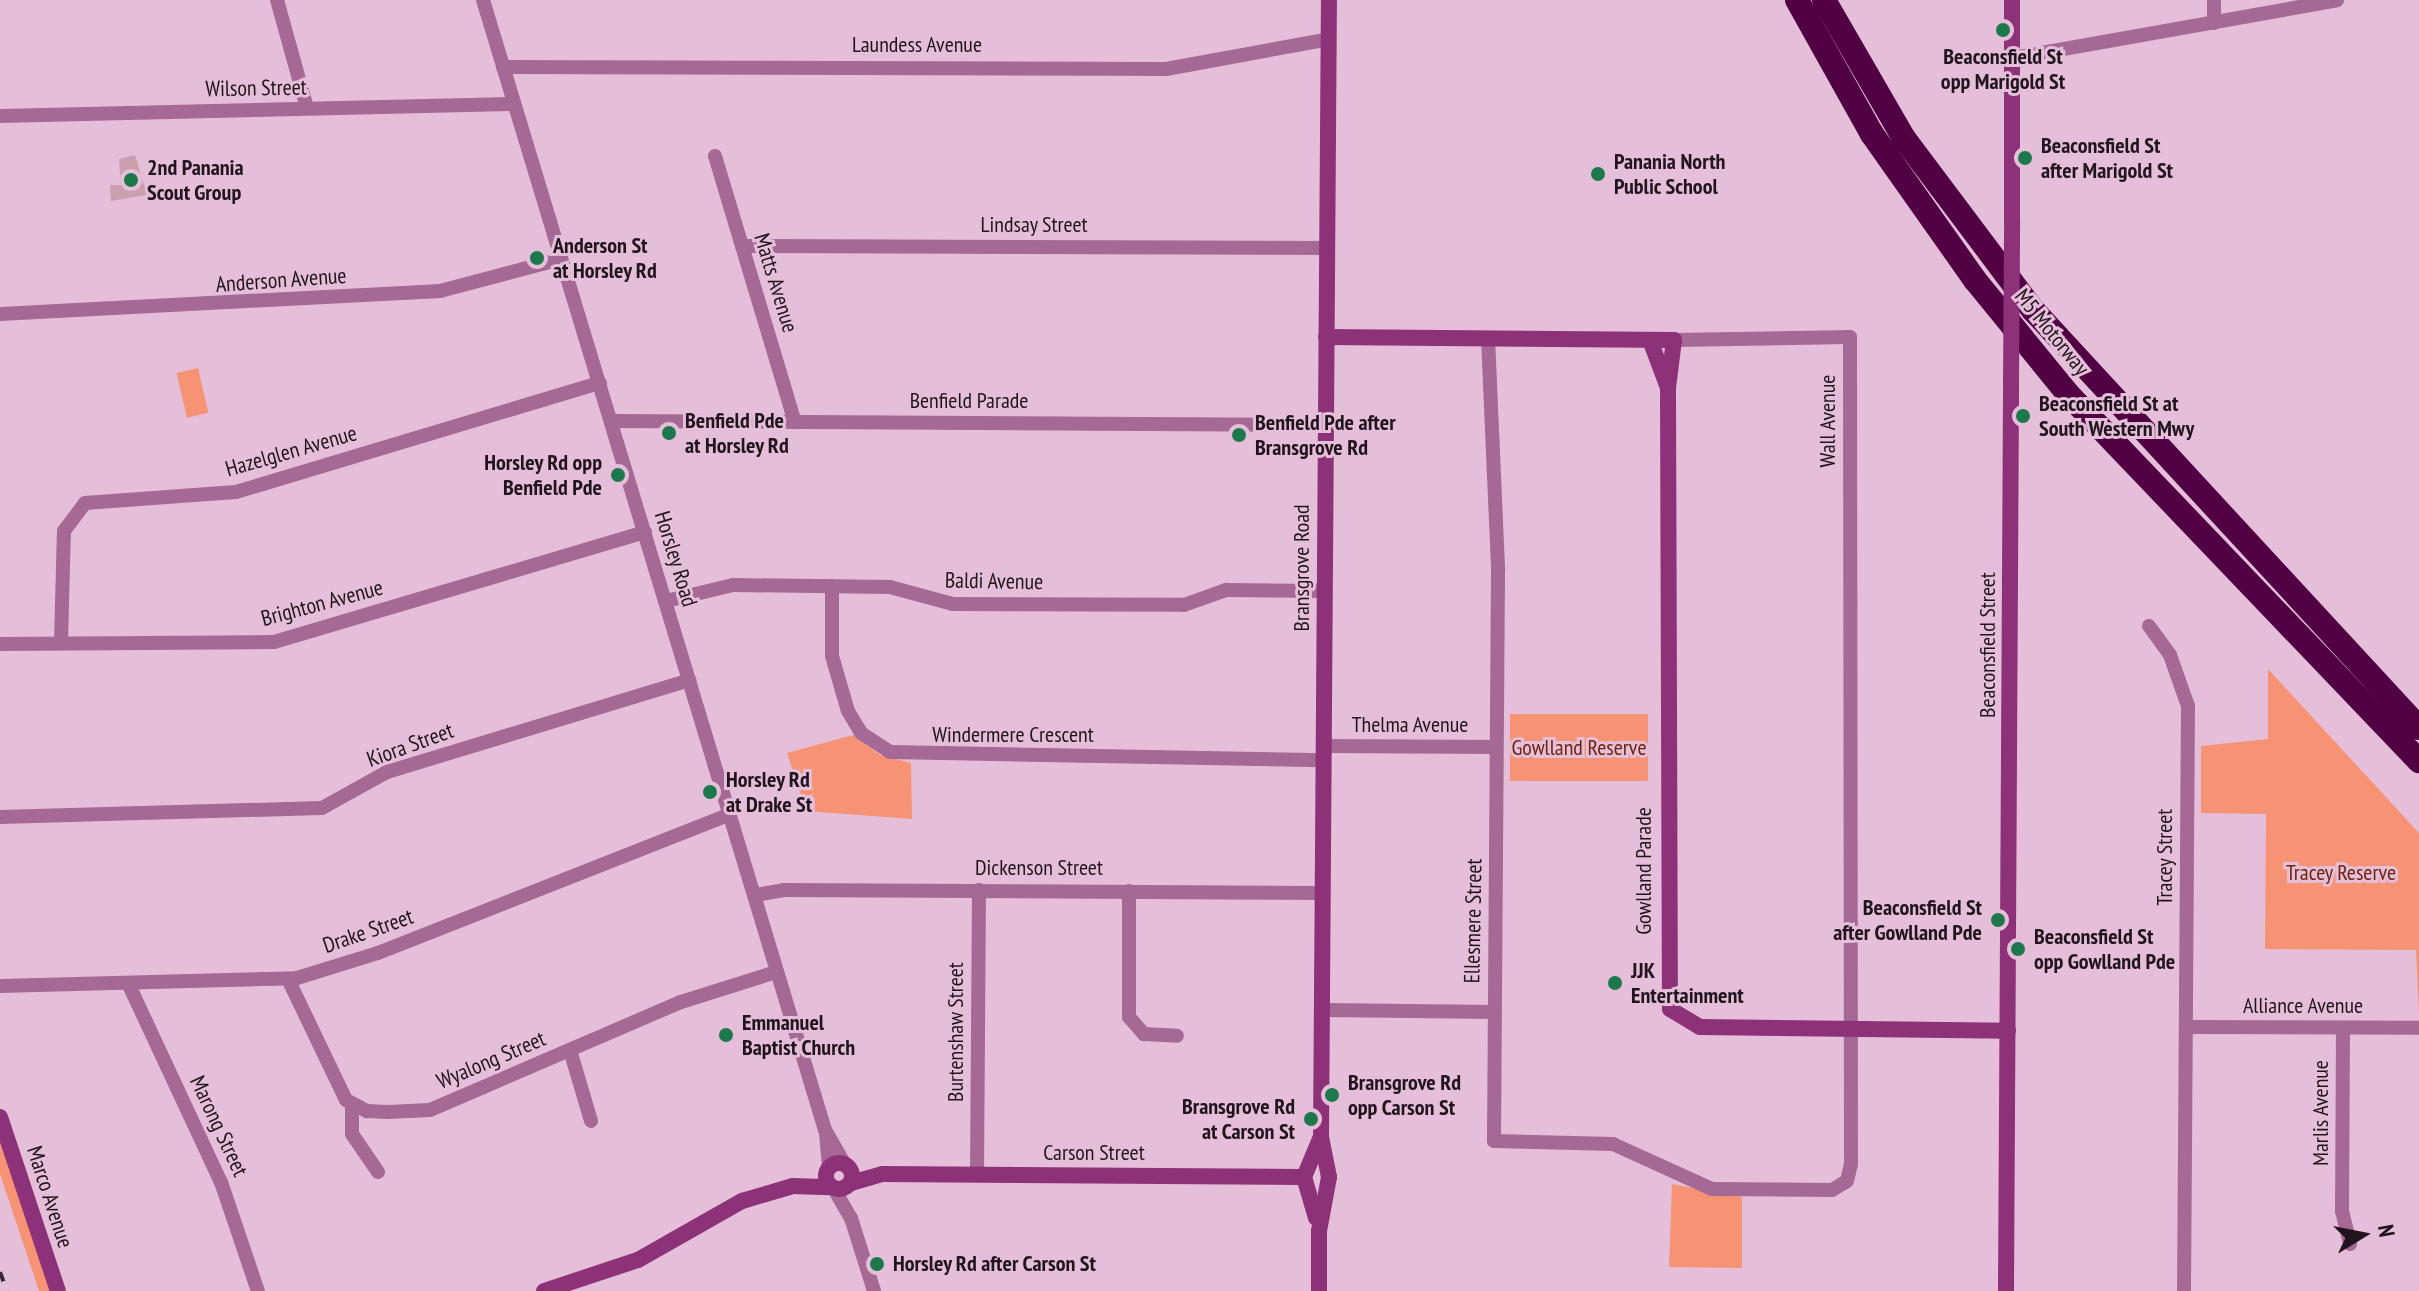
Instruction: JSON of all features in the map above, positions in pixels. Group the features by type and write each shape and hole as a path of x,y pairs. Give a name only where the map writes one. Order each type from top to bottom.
{"highway":[{"name":"M5 Motorway","path":"1797,0 1872,134 1975,280 2068,394 2419,761"},
{"name":"M5 Motorway","path":"1824,0 1903,137 2033,310 2419,728"}],"main road":[{"name":"Bransgrove Road","path":"1319,1291 1319,1231 1327,1178 1321,1137 1329,0"},
{"name":"Beaconsfield Street","path":"2006,1291 2012,0"},
{"name":"Wall Avenue","path":"1326,337 1674,340"},
{"name":"Gowlland Parade","path":"1650,340 1668,388"},
{"name":"Gowlland Parade","path":"1674,340 1668,388 1668,1000 1676,1017 1700,1027 2008,1031"},
{"name":"Marco Avenue","path":"0,1117 58,1291"},
{"name":"Bransgrove Road","path":"1319,1231 1307,1175 1321,1137"},
{"name":"Carson Street","path":"544,1291 638,1260 732,1206 793,1186 839,1177 883,1174 1307,1175 1315,1189 1327,1178"}],"street":[{"path":"277,0 307,108"},
{"name":"Horsley Road","path":"483,0 874,1291"},
{"path":"2214,0 2214,23"},
{"path":"2013,58 2337,0"},
{"name":"Laundess Avenue","path":"503,67 1166,69 1329,39"},
{"name":"Wilson Street","path":"0,116 513,104"},
{"name":"Matts Avenue","path":"715,156 795,422"},
{"name":"Lindsay Street","path":"742,246 1326,248"},
{"name":"Anderson Avenue","path":"0,314 440,291 561,259"},
{"name":"Wall Avenue","path":"1674,340 1850,337 1849,1029"},
{"name":"Ellesmere Street","path":"1488,338 1497,555 1494,1141 1613,1144 1712,1189 1823,1191 1845,1183"},
{"name":"Hazelglen Avenue","path":"61,643 64,531 85,503 236,492 600,383"},
{"name":"Benfield Parade","path":"612,421 1325,425"},
{"name":"Brighton Avenue","path":"0,644 282,640 645,532"},
{"name":"Baldi Avenue","path":"666,601 720,586 890,587 934,602 969,604 1176,605 1226,590 1324,591"},
{"name":"Windermere Crescent","path":"832,586 832,656 848,711 861,733 890,752 1324,753"},
{"name":"Tracey Street","path":"2149,626 2170,655 2188,706 2184,1291"},
{"name":"Kiora Street","path":"0,817 322,808 387,772 689,680"},
{"name":"Thelma Avenue","path":"1324,753 1496,747"},
{"name":"Drake Street","path":"0,986 288,979 378,953 729,815"},
{"name":"Dickenson Street","path":"756,895 783,890 1323,893"},
{"name":"Burtenshaw Street","path":"977,1175 979,890"},
{"path":"1129,891 1129,1017 1144,1034 1177,1036"},
{"name":"Wyalong Street","path":"352,1105 376,1112 430,1110 681,1002 776,972"},
{"path":"288,979 352,1105 352,1134 378,1172"},
{"name":"Marong Street","path":"128,983 217,1172 258,1291"},
{"path":"1323,1010 1494,1012"},
{"name":"Alliance Avenue","path":"2186,1027 2419,1028"},
{"name":"Marlis Avenue","path":"2343,1028 2342,1211 2350,1244"},
{"path":"1849,1029 1851,1164 1845,1183 1855,1195"},
{"path":"570,1050 591,1121"}],"green space":[{"path":"198,368 208,413 187,418 177,373"},
{"name":"Tracey Reserve","path":"2268,669 2419,833 2419,1015 2416,950 2265,949 2266,814 2201,813 2201,746 2268,739"},
{"name":"Gowlland Reserve","path":"1510,714 1648,714 1648,781 1510,781"},
{"path":"853,735 880,755 911,763 912,819 806,811 787,753"},
{"path":"0,1141 50,1291 39,1291 0,1174"},
{"path":"1672,1184 1742,1197 1742,1268 1669,1267"}],"building":[{"name":"2nd Panania Scout Group","path":"135,155 147,195 111,201 110,185 121,185 119,159"}],"railway":[{"path":"0,1272 7,1291"}],"place":[{"name":"Beaconsfield St opp Marigold St","path":"2003,30"},
{"name":"Beaconsfield St after Marigold St","path":"2025,158"},
{"name":"Panania North Public School","path":"1598,174"},
{"name":"2nd Panania Scout Group","path":"131,180"},
{"name":"Anderson St at Horsley Rd","path":"537,258"},
{"name":"Beaconsfield St at South Western Mwy","path":"2023,416"},
{"name":"Benfield Pde at Horsley Rd","path":"669,433"},
{"name":"Benfield Pde after Bransgrove Rd","path":"1239,435"},
{"name":"Horsley Rd opp Benfield Pde","path":"618,475"},
{"name":"Horsley Rd at Drake St","path":"710,792"},
{"name":"Beaconsfield St after Gowlland Pde","path":"1998,920"},
{"name":"Beaconsfield St opp Gowlland Pde","path":"2018,949"},
{"name":"JJK Entertainment","path":"1615,983"},
{"name":"Emmanuel Baptist Church","path":"726,1035"},
{"name":"Bransgrove Rd opp Carson St","path":"1332,1095"},
{"name":"Bransgrove Rd at Carson St","path":"1311,1119"},
{"name":"Horsley Rd after Carson St","path":"877,1264"}]}
